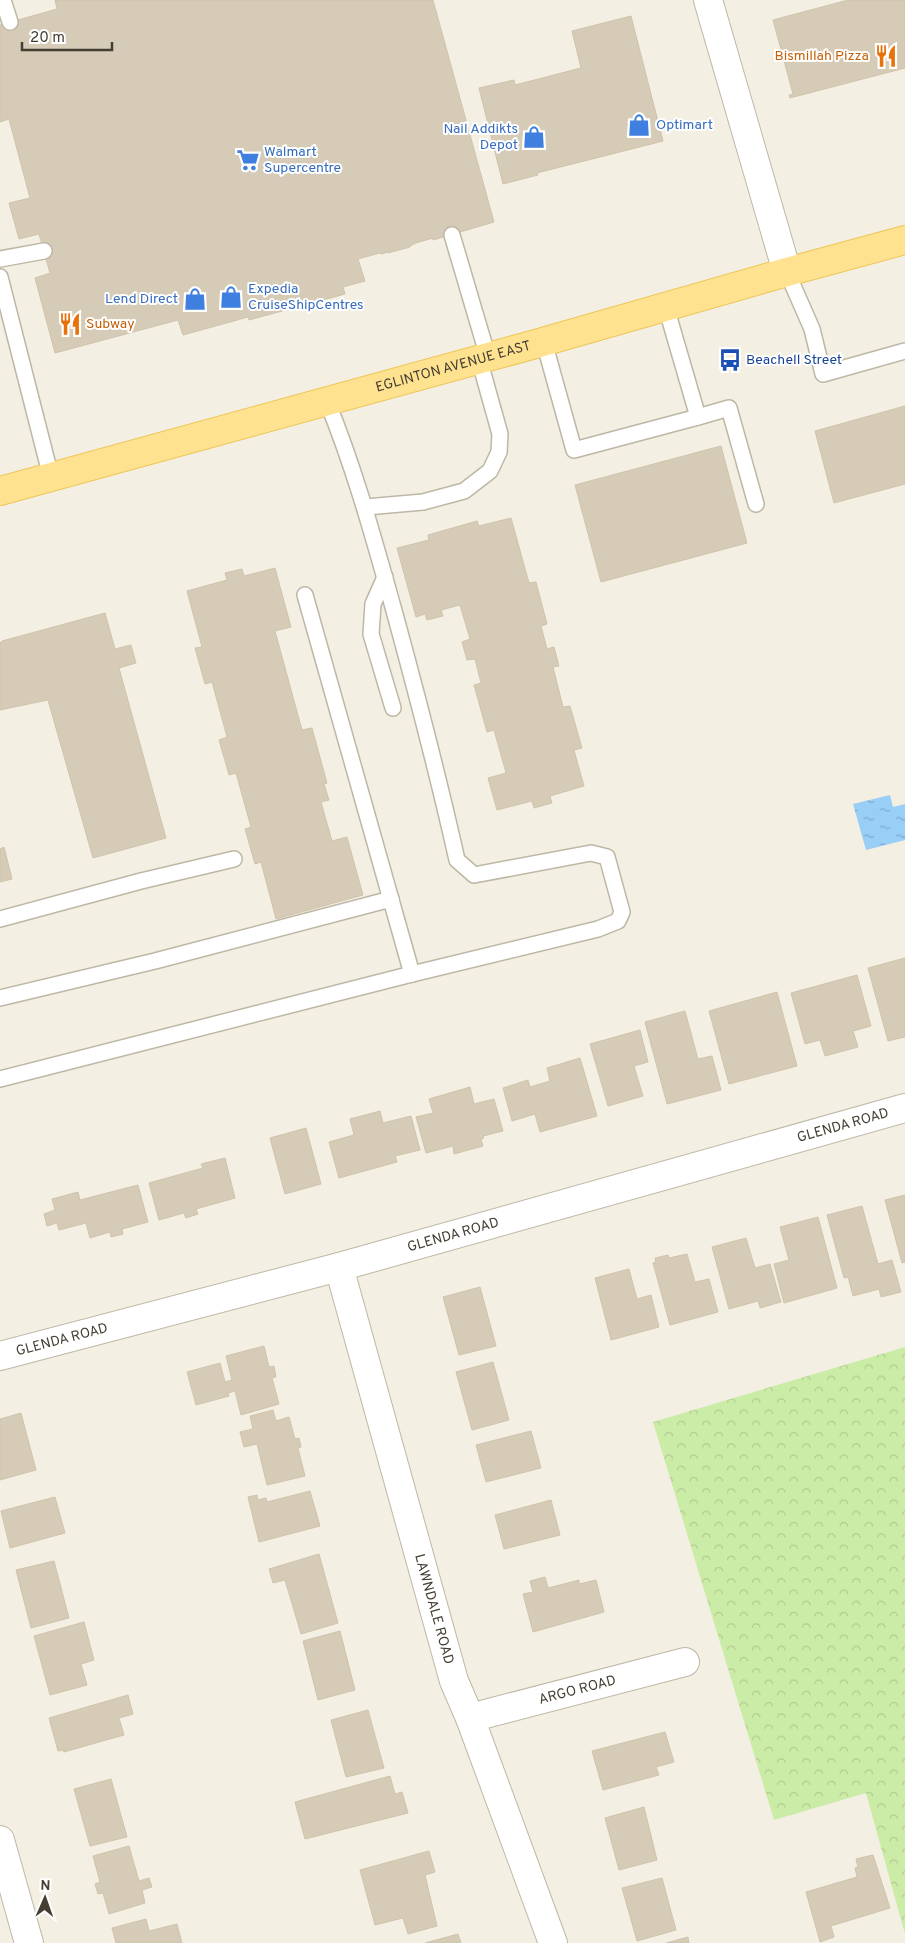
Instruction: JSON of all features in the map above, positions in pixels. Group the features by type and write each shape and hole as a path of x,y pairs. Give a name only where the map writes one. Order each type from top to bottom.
{"main road":[{"name":"EGLINTON AVENUE EAST","path":"0,491 544,342 905,240"}],"street":[{"path":"708,0 787,272"},
{"name":"GLENDA ROAD","path":"0,1356 339,1266 905,1108"},
{"name":"LAWNDALE ROAD","path":"339,1266 454,1681 470,1718 553,1943"},
{"name":"ARGO ROAD","path":"470,1718 685,1662"},
{"path":"0,1840 29,1943"}],"lane":[{"path":"3,0 10,22"},
{"path":"366,507 423,502 464,491 490,471 499,452 500,434 452,234"},
{"path":"0,260 44,251"},
{"path":"787,272 812,329 823,374 905,351"},
{"path":"0,277 52,477"},
{"path":"666,307 698,417"},
{"path":"544,342 574,450 729,408 756,504"},
{"path":"0,1079 412,974 598,929 618,921 622,912 607,858 591,853 474,875 457,860 426,726 366,507 347,450 327,401"},
{"path":"385,577 373,604 372,634 393,708"},
{"path":"305,595 412,974"},
{"path":"0,919 141,881 234,860"},
{"path":"0,998 155,961 391,899"}],"green space":[{"path":"905,1347 905,1934 866,1793 774,1820 653,1422"}],"water":[{"path":"890,795 893,807 905,804 905,840 866,850 853,804"}],"building":[{"name":"Walmart Supercentre","path":"55,0 433,0 494,222 433,240 433,238 388,253 380,253 358,259 365,281 343,287 345,294 249,320 248,317 183,335 178,320 55,353 35,278 50,273 39,234 19,239 9,203 30,198 9,119 0,122 0,25 57,9"},
{"path":"848,0 905,0 905,68 790,98 789,95 793,94 773,20"},
{"path":"631,16 663,141 537,173 538,175 503,184 479,88 514,80 515,85 581,68 572,31"},
{"path":"905,406 905,484 834,503 815,431"},
{"path":"721,446 747,543 601,582 575,485"},
{"path":"511,518 529,583 536,582 547,624 541,626 547,649 554,647 559,666 553,667 563,707 570,706 582,748 574,750 584,786 550,796 552,803 534,808 532,801 497,810 488,778 506,773 494,730 487,732 474,685 481,683 475,659 467,660 462,642 470,639 460,605 441,610 443,616 427,620 425,614 416,617 397,548 429,540 428,535 477,521 479,526"},
{"path":"275,568 291,627 275,631 302,730 312,728 327,783 324,784 329,800 321,802 332,841 347,837 363,895 276,919 261,862 255,864 245,829 251,827 236,773 229,775 219,740 227,737 212,682 205,684 195,648 202,647 187,591 227,580 225,573 242,569 244,576"},
{"path":"105,613 115,649 131,645 136,663 119,668 166,838 93,858 48,700 0,710 0,643"},
{"path":"4,847 12,879 0,882 0,849"},
{"path":"905,958 905,1037 888,1041 868,968"},
{"path":"857,975 871,1026 853,1031 858,1047 825,1056 820,1040 805,1044 791,993"},
{"path":"777,992 797,1066 729,1084 709,1011"},
{"path":"685,1011 698,1059 712,1056 721,1090 667,1104 645,1022"},
{"path":"640,1030 648,1062 634,1066 643,1096 608,1106 590,1044"},
{"path":"580,1058 597,1116 540,1132 535,1114 512,1121 503,1088 528,1080 530,1087 550,1081 547,1068"},
{"path":"470,1087 474,1104 494,1099 503,1131 483,1136 484,1138 481,1139 483,1146 454,1154 453,1146 426,1153 416,1117 433,1113 429,1099"},
{"path":"380,1111 383,1123 411,1116 420,1150 395,1156 397,1162 339,1178 329,1142 354,1135 350,1119"},
{"path":"306,1128 321,1184 285,1194 270,1138"},
{"path":"225,1158 235,1198 196,1209 198,1214 186,1218 184,1213 159,1220 149,1183 203,1168 201,1164"},
{"path":"138,1185 148,1222 122,1229 123,1234 111,1237 110,1232 90,1238 86,1223 59,1230 57,1223 47,1226 44,1214 55,1210 52,1199 78,1192 80,1200"},
{"path":"905,1195 905,1262 902,1263 885,1200"},
{"path":"862,1206 878,1264 892,1260 901,1292 881,1297 879,1289 853,1296 848,1277 844,1278 827,1215"},
{"path":"818,1217 837,1288 784,1303 774,1264 789,1260 780,1227"},
{"path":"746,1238 755,1268 770,1264 781,1302 760,1308 758,1301 729,1309 712,1247"},
{"path":"687,1254 695,1282 709,1279 718,1312 670,1325 653,1263 656,1262 655,1258 668,1255 669,1258"},
{"path":"629,1269 637,1299 651,1295 659,1327 611,1340 595,1278"},
{"path":"480,1287 496,1346 459,1355 443,1297"},
{"path":"264,1346 269,1367 274,1366 276,1377 272,1378 279,1404 241,1415 235,1391 228,1393 229,1396 196,1405 187,1372 220,1363 225,1382 232,1380 226,1356"},
{"path":"493,1362 509,1420 472,1430 456,1372"},
{"path":"273,1410 276,1421 289,1417 295,1439 299,1438 301,1447 298,1448 305,1476 267,1485 257,1444 244,1447 240,1432 253,1429 250,1416"},
{"path":"21,1413 36,1470 0,1480 0,1419"},
{"path":"531,1431 541,1468 486,1482 476,1445"},
{"path":"310,1491 320,1526 259,1542 248,1497 257,1495 258,1500 266,1498 267,1502"},
{"path":"55,1497 65,1533 10,1548 1,1511"},
{"path":"551,1500 560,1535 504,1549 495,1515"},
{"path":"319,1554 338,1623 301,1634 285,1580 273,1583 269,1569"},
{"path":"54,1561 69,1618 31,1628 16,1570"},
{"path":"545,1577 548,1588 579,1580 579,1584 596,1580 604,1612 533,1632 523,1594 533,1592 530,1581"},
{"path":"84,1622 94,1660 81,1664 87,1685 50,1695 34,1636"},
{"path":"340,1631 355,1690 318,1700 303,1641"},
{"path":"128,1695 133,1714 119,1718 124,1735 64,1752 63,1750 58,1751 49,1718"},
{"path":"368,1710 384,1768 346,1777 331,1720"},
{"path":"665,1732 674,1762 656,1767 659,1775 603,1790 592,1751"},
{"path":"390,1776 395,1794 402,1792 408,1813 305,1839 295,1802"},
{"path":"111,1779 127,1837 90,1846 74,1789"},
{"path":"644,1807 657,1860 619,1870 605,1818"},
{"path":"129,1846 139,1881 149,1878 152,1887 142,1890 145,1903 109,1914 103,1893 98,1894 95,1884 100,1882 93,1856"},
{"path":"429,1851 435,1872 425,1875 437,1926 408,1934 403,1918 375,1925 360,1870"},
{"path":"873,1855 890,1908 831,1926 834,1937 820,1942 806,1892 857,1877 855,1868 858,1867 856,1859"},
{"path":"662,1878 676,1930 637,1941 622,1888"},
{"path":"146,1919 149,1931 177,1924 182,1943 116,1943 112,1928"},
{"path":"458,1934 461,1943 425,1943"},
{"path":"688,1937 689,1943 666,1943"}],"place":[{"name":"Bismillah Pizza","path":"886,56"},
{"name":"Optimart","path":"639,125"},
{"name":"Nail Addikts Depot","path":"534,137"},
{"name":"Walmart Supercentre","path":"248,160"},
{"name":"Expedia CruiseShipCentres","path":"231,297"},
{"name":"Lend Direct","path":"195,299"},
{"name":"Subway","path":"70,324"},
{"name":"Beachell Street","path":"730,360"}]}
